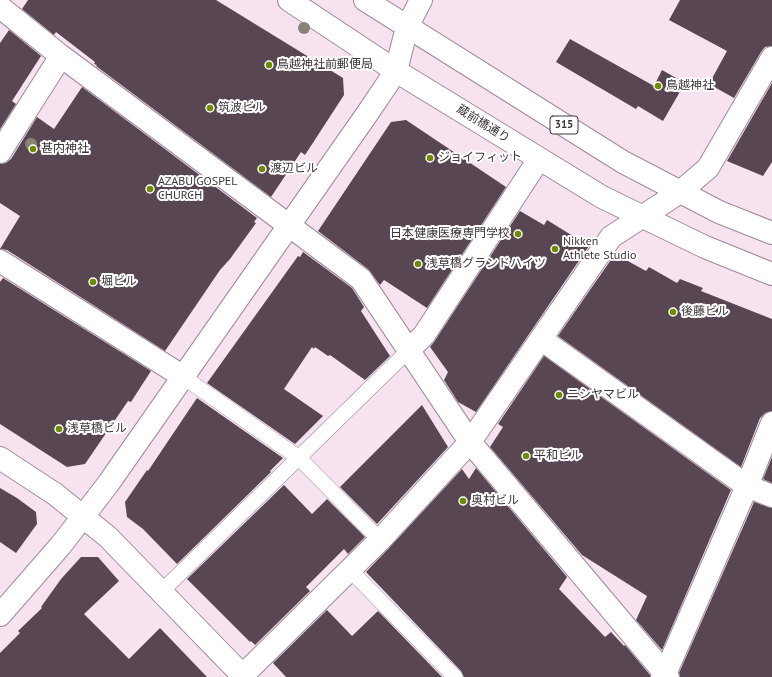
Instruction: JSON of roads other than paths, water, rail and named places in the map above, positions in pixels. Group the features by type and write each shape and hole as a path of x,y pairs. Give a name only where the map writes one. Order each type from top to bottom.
{"street":[{"name":"蔵前橋通り","path":"289,0 396,71 602,197 705,247 772,274"},
{"name":"315","path":"365,0 623,162 719,212 772,232"},
{"path":"0,615 61,545 108,484 396,71 406,27 421,0"},
{"path":"0,7 61,56 361,279 470,442 665,676 747,486 772,423"},
{"path":"0,152 61,56"},
{"path":"0,458 55,494 108,536 242,676 380,540 470,442 611,237 641,216 680,192 708,168 772,58"},
{"path":"409,350 424,335 539,159"},
{"path":"0,261 182,376"},
{"path":"541,339 747,486 772,496"}],"lane":[{"path":"161,592 409,350"},
{"path":"182,376 299,458 380,540"},
{"path":"350,569 455,677"}],"place":[{"name":"鳥越神社前郵便局","path":"269,65"},
{"name":"鳥越神社","path":"658,86"},
{"name":"筑波ビル","path":"210,108"},
{"name":"甚内神社","path":"33,149"},
{"name":"ジョイフィット","path":"430,158"},
{"name":"渡辺ビル","path":"262,169"},
{"name":"AZABU GOSPEL CHURCH","path":"150,189"},
{"name":"日本健康医療専門学校","path":"518,234"},
{"name":"Nikken Athlete Studio","path":"555,249"},
{"name":"浅草橋グランドハイツ","path":"418,264"},
{"name":"堀ビル","path":"93,282"},
{"name":"後藤ビル","path":"673,312"},
{"name":"ニシヤマビル","path":"559,395"},
{"name":"浅草橋ビル","path":"59,429"},
{"name":"平和ビル","path":"526,456"},
{"name":"奥村ビル","path":"463,501"}]}
